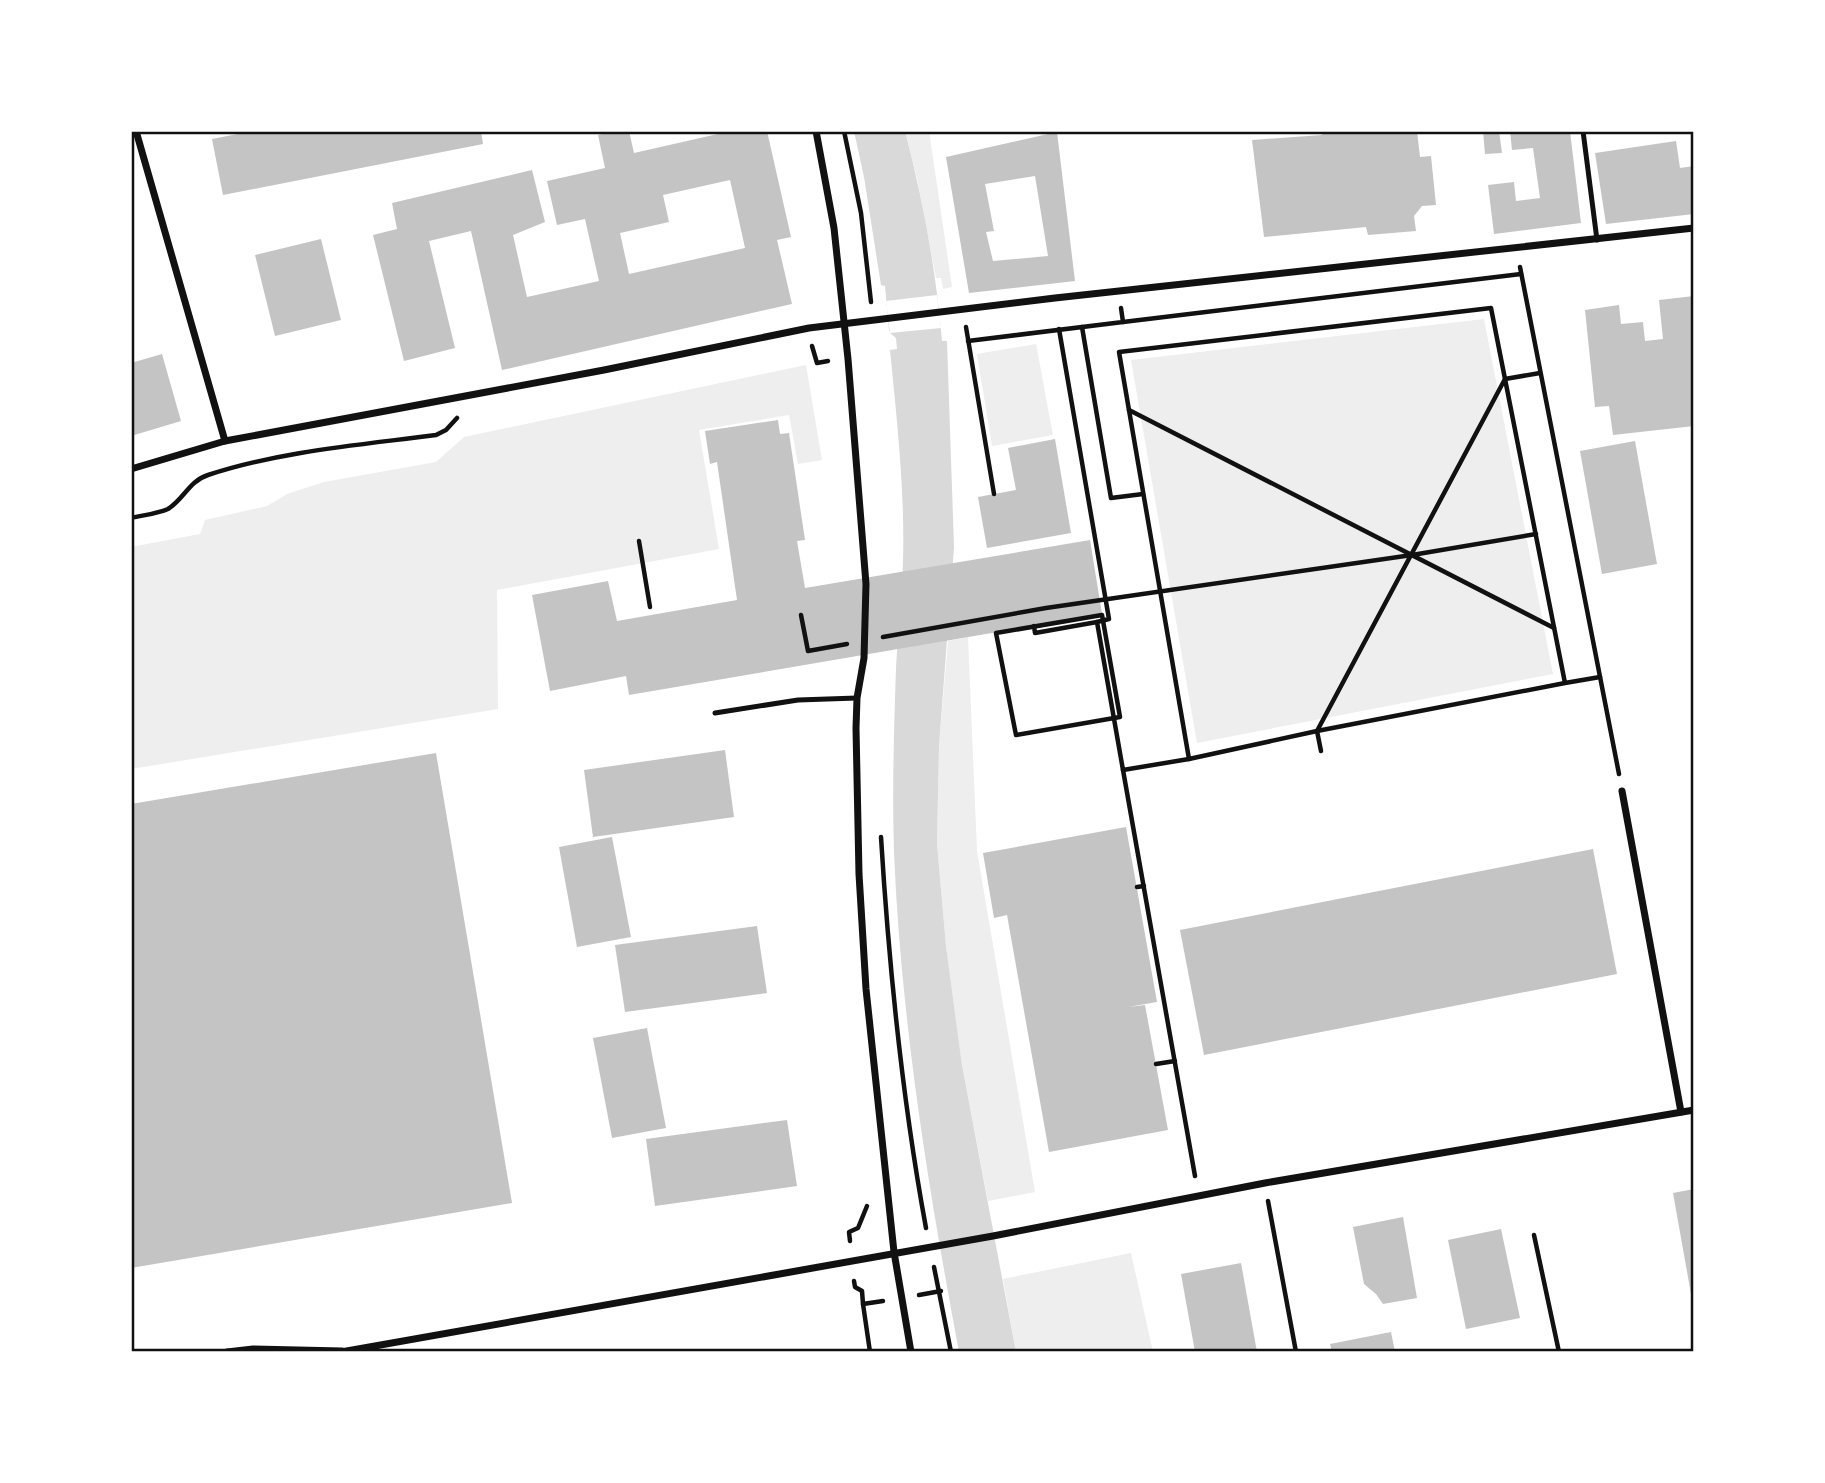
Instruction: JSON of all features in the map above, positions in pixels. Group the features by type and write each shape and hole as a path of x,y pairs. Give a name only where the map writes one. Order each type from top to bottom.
{"street":[{"path":"136,131 225,441"},
{"path":"816,131 834,228 845,323 866,584 864,658 857,698 859,874 866,989 894,1252 911,1352"},
{"path":"131,469 225,441 845,323 1694,228"},
{"path":"1622,791 1681,1112"},
{"path":"227,1352 253,1349 341,1352 385,1345 929,1245 993,1236 1198,1196 1694,1110"}],"lane":[{"path":"1583,131 1597,240"},
{"path":"715,713 798,700 857,698"}],"path":[{"path":"844,131 861,213 873,320"},
{"path":"1517,249 1622,791"},
{"path":"968,341 1521,274"},
{"path":"1119,291 1123,322"},
{"path":"963,308 994,494"},
{"path":"1189,759 1119,352 1491,308 1565,683"},
{"path":"1082,327 1111,498 1143,494"},
{"path":"1034,626 1035,633 1109,619 1059,330"},
{"path":"811,345 817,363 848,359"},
{"path":"1505,379 1540,373"},
{"path":"1321,751 1317,731 1505,379"},
{"path":"1129,410 1555,628"},
{"path":"131,518 168,508 192,483 232,467 273,458 436,435 467,414"},
{"path":"879,626 876,639 1105,598 1412,555 1536,534"},
{"path":"639,541 650,607"},
{"path":"801,615 808,651 847,644"},
{"path":"1102,615 1120,717 1016,735 996,633 1034,626 1102,615"},
{"path":"1097,622 1198,1196"},
{"path":"1123,770 1600,677"},
{"path":"881,830 892,996 917,1183 941,1291 951,1352"},
{"path":"1138,887 1144,886"},
{"path":"1156,1063 1175,1061"},
{"path":"1265,1184 1296,1352"},
{"path":"1534,1235 1559,1352"},
{"path":"863,1304 870,1352"}],"shaded area":[{"path":"854,131 905,131 928,235 942,341 947,341 954,547 939,746 937,844 946,946 962,1065 1016,1352 959,1352 909,1041 894,853 896,668 903,535 900,456 890,350 897,349 896,338 889,330 885,286 881,285"},
{"path":"905,131 929,131 952,287 943,289 941,278 936,278"},
{"path":"1484,319 1553,674 1197,743 1131,360"},
{"path":"1036,344 1053,435 992,446 977,354"},
{"path":"806,365 822,460 798,464 789,415 699,430 719,549 497,590 498,709 131,769 131,547 200,534 205,520 267,506 287,494 324,482 436,462 464,437"},
{"path":"968,637 977,851 1035,1192 988,1201 962,1065 946,946 937,844 939,746 948,641"},
{"path":"1131,1253 1153,1352 1016,1352 1003,1279"}],"pier":[{"path":"937,295 941,328 890,333 886,301"}],"building":[{"path":"253,131 481,131 483,144 223,195 212,139"},
{"path":"629,131 634,153 731,131 767,131 791,237 777,240 792,304 502,370 471,231 429,241 455,348 404,361 373,235 397,229 392,203 532,170 545,222 513,235 527,297 599,281 585,219 557,225 547,181 605,168 598,135","holes":["730,180 745,248 629,274 620,233 669,222 663,195"]},
{"path":"1321,131 1417,131 1420,157 1431,156 1436,205 1422,206 1414,216 1416,231 1368,235 1366,227 1264,237 1252,140 1322,135"},
{"path":"1483,131 1499,131 1502,153 1485,154"},
{"path":"1510,131 1570,131 1581,223 1494,234 1488,185 1514,182 1516,201 1540,198 1533,148 1512,150"},
{"path":"1057,132 1075,281 969,293 946,157","holes":["1035,176 1048,256 993,261 986,232 994,231 985,184"]},
{"path":"1676,141 1680,168 1694,166 1694,214 1606,224 1595,153"},
{"path":"321,239 341,320 275,336 255,255"},
{"path":"1694,296 1694,426 1613,435 1609,406 1595,407 1585,310 1619,305 1621,324 1643,322 1645,341 1663,339 1659,300"},
{"path":"162,354 181,421 131,436 131,363"},
{"path":"778,420 780,434 789,433 805,540 797,541 805,588 1090,540 1102,614 629,695 626,676 550,691 532,595 608,581 617,621 737,600 717,462 710,464 705,431"},
{"path":"1055,439 1071,533 987,548 978,497 1016,490 1008,448"},
{"path":"1635,441 1657,564 1602,574 1580,451"},
{"path":"725,750 734,817 593,837 584,770"},
{"path":"436,753 512,1203 131,1268 131,804"},
{"path":"1126,827 1157,1002 1128,1007 1145,1005 1168,1130 1049,1152 1007,915 994,918 983,853"},
{"path":"612,837 631,937 577,947 559,847"},
{"path":"1593,849 1617,974 1204,1055 1180,930"},
{"path":"757,926 767,993 625,1012 615,945"},
{"path":"647,1028 666,1128 612,1138 593,1038"},
{"path":"787,1120 797,1186 655,1206 646,1139"},
{"path":"1694,1189 1694,1293 1691,1294 1673,1193"},
{"path":"1403,1217 1417,1298 1383,1304 1364,1284 1353,1227"},
{"path":"1501,1229 1520,1318 1466,1329 1448,1240"},
{"path":"1241,1263 1257,1352 1195,1352 1181,1274"},
{"path":"1391,1332 1395,1352 1332,1352 1330,1344"}]}
